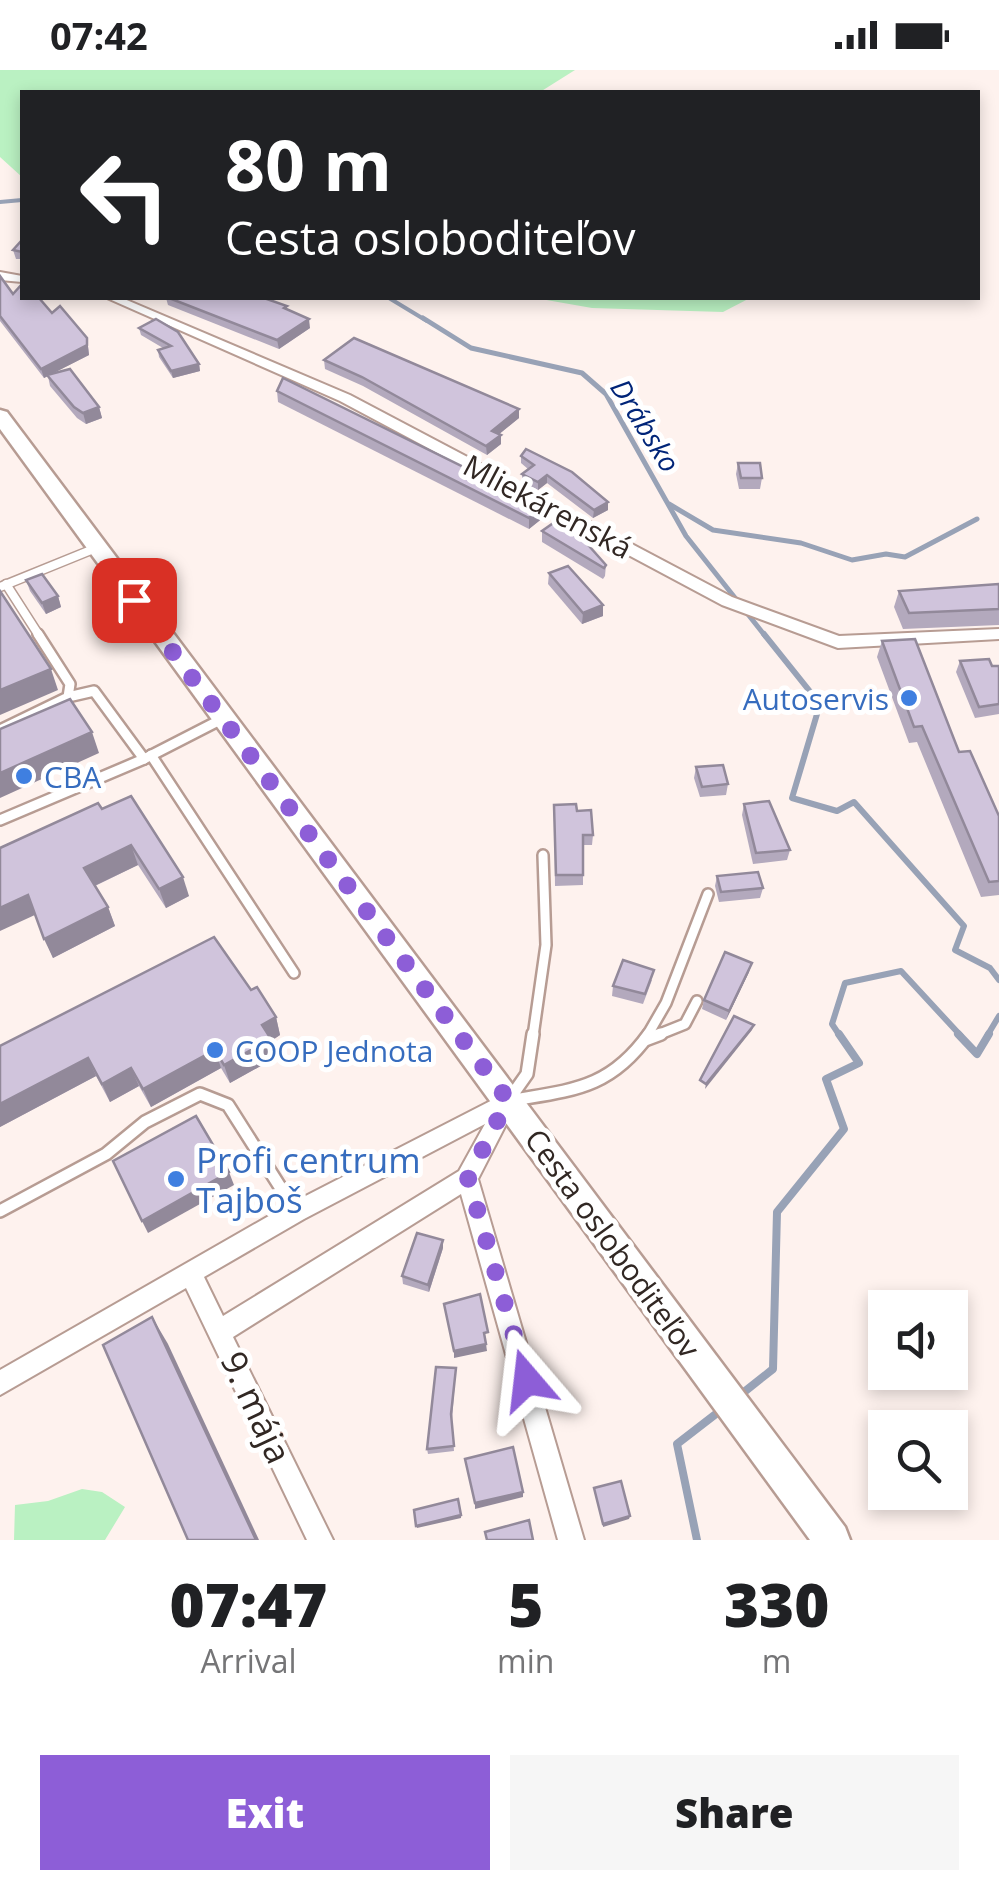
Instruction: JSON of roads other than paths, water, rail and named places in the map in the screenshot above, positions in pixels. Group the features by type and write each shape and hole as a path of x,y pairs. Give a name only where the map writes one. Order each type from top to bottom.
{"main road":[{"name":"Cesta osloboditeľov","path":"0,416 832,1540"}],"street":[{"name":"Mliekárenská","path":"118,300 345,398 727,602 768,619 838,642 999,634"},
{"path":"221,1330 468,1178 508,1100"},
{"path":"0,1383 296,1212 508,1100"},
{"path":"468,1178 570,1540"},
{"name":"9. mája","path":"191,1275 320,1540"}],"lane":[{"path":"68,697 70,684 65,672 3,585 96,548"},
{"path":"0,730 68,697 94,691 148,757 294,973"},
{"path":"0,820 148,757 224,718"},
{"path":"508,1100 527,1074 546,944 543,856"},
{"path":"508,1100 592,1084 621,1068 645,1040 678,980 681,960 708,894"},
{"path":"645,1040 685,1024 697,1001"},
{"path":"0,1211 106,1154 145,1122 200,1094 228,1105 296,1212"}],"waterway":[{"name":"Drábsko","path":"0,202 20,200"},
{"name":"Drábsko","path":"392,300 427,321"},
{"name":"Drábsko","path":"423,318 471,348 582,373 606,394 686,536 766,637"},
{"name":"Drábsko","path":"669,504 713,530 801,543 852,560 886,554 905,557 977,519"},
{"path":"764,634 820,704 792,798 837,811 854,802 964,926 955,950 990,968 999,980"},
{"path":"840,1036 832,1024 845,983 901,971 961,1036"},
{"path":"987,1036 999,1016"},
{"path":"739,1396 773,1369 777,1212 844,1129 826,1079 859,1063 839,1034"},
{"path":"958,1034 977,1054 989,1034"},
{"path":"697,1540 677,1444 721,1410"}],"place":[{"name":"Autoservis","path":"909,698"},
{"name":"CBA","path":"24,776"},
{"name":"COOP Jednota","path":"215,1050"},
{"name":"Profi centrum Tajboš","path":"176,1179"}]}
